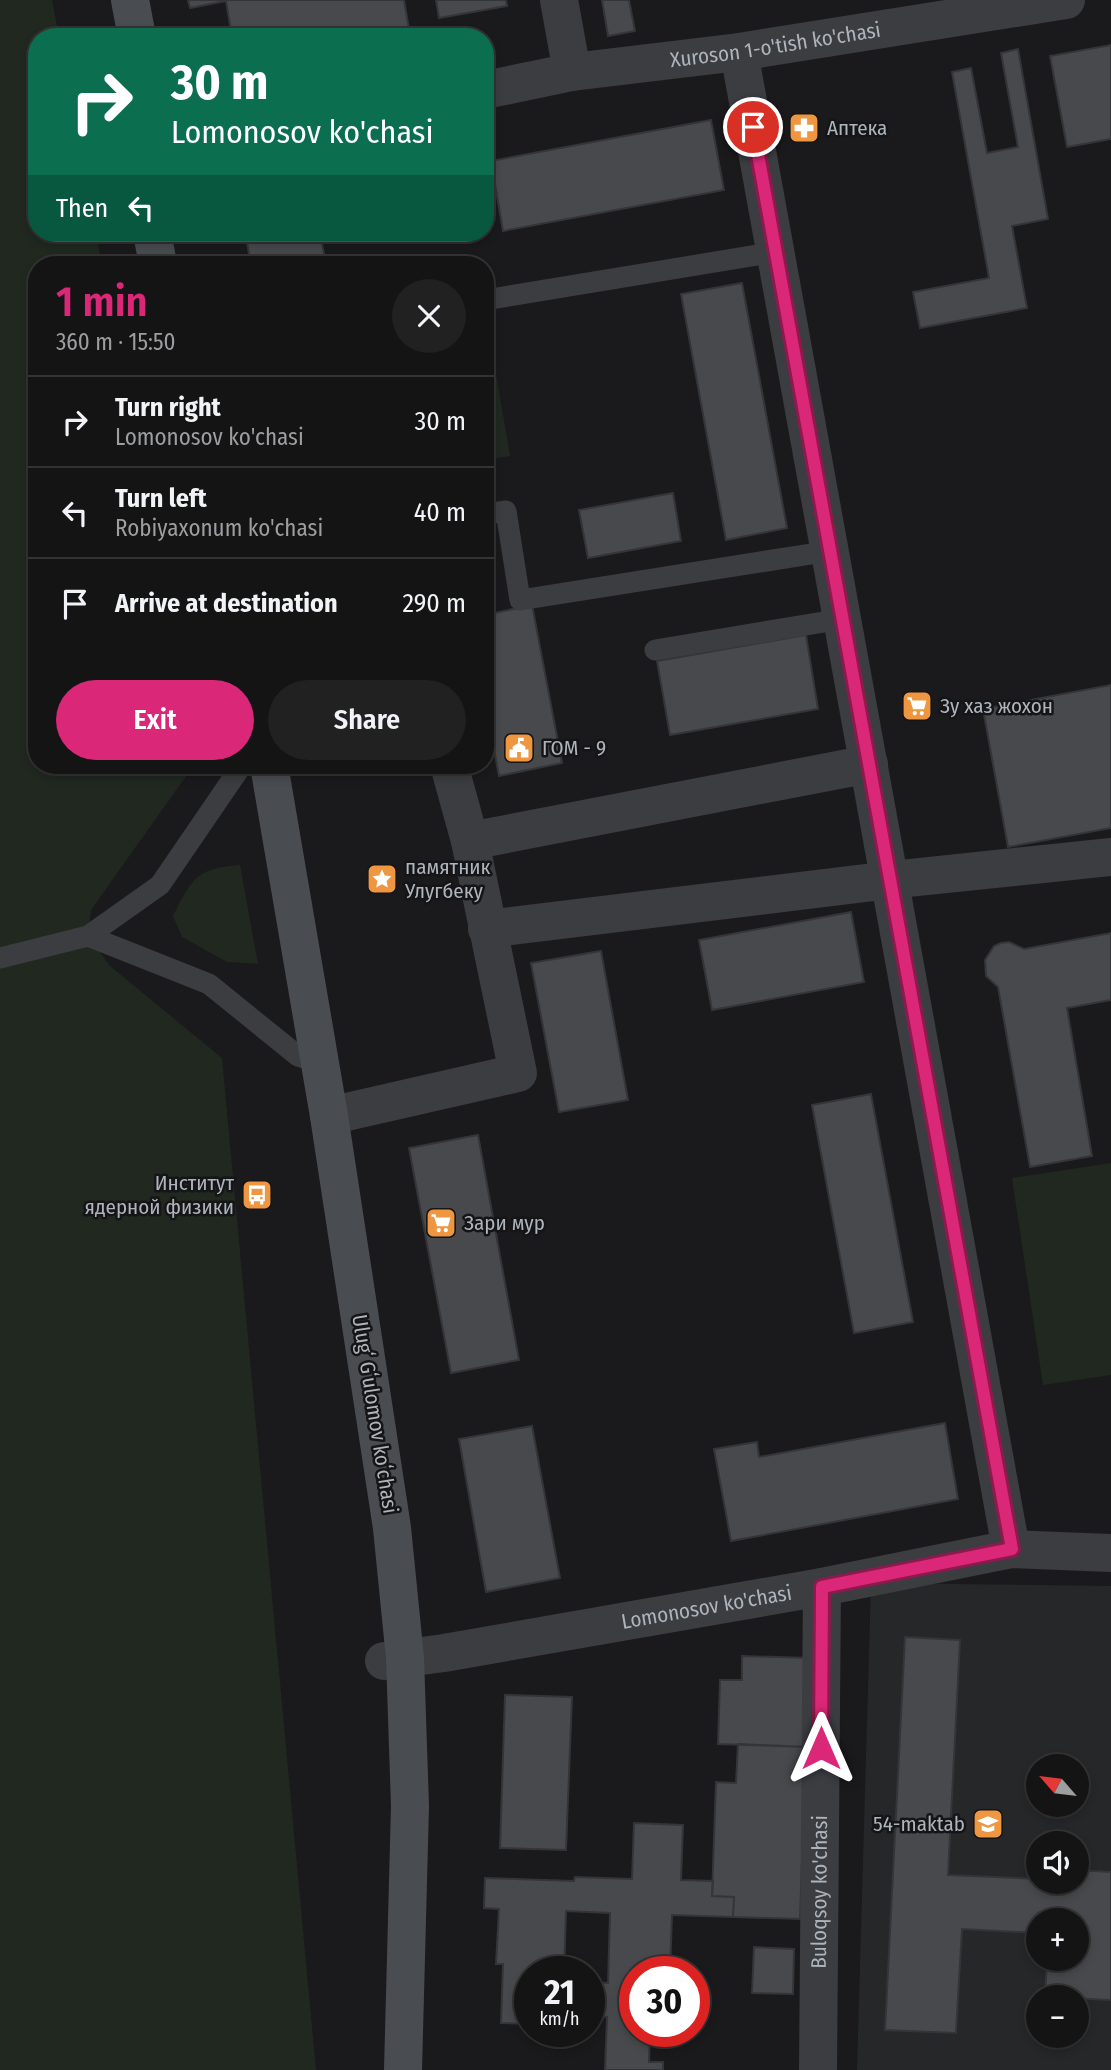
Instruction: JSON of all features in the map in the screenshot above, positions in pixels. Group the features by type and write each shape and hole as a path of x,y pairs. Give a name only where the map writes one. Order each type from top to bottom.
{"main road":[{"path":"110,0 115,28"},
{"path":"130,0 135,28"},
{"name":"Ulugʻ Gʻulomov koʻchasi","path":"254,774 309,1060 329,1116 392,1528 395,1659 389,1802 384,2070"},
{"name":"Ulugʻ Gʻulomov koʻchasi","path":"270,774 371,1527 395,1659 410,1806 403,2070"}],"street":[{"path":"559,0 572,72"},
{"name":"Хuroson 1-o'tish ko'chasi","path":"494,88 572,72 739,52 1066,0"},
{"path":"739,52 1012,1549"},
{"path":"470,841 869,764"},
{"path":"329,1116 518,1073 470,841 451,774"},
{"path":"487,929 890,880 1111,857"},
{"name":"Lomonosov ko'chasi","path":"395,1659 822,1587 1012,1549 1111,1553"},
{"name":"Buloqsoy ko'chasi","path":"818,2070 822,1587"}],"lane":[{"path":"494,299 776,252"},
{"path":"494,513 506,511 520,600 830,551"},
{"path":"655,650 842,619"},
{"path":"0,958 88,936 160,885 236,774"},
{"path":"88,936 209,984 309,1060"}],"shaded area":[{"path":"0,0 52,0 57,28 28,28 28,242 98,242 100,256 28,256 28,774 188,774 91,910 88,936 110,966 222,1058 316,2070 0,2070"},
{"path":"494,362 510,456 494,459"},
{"path":"240,865 258,964 227,962 182,937 173,916 185,893 197,878 214,869"},
{"path":"1111,1163 1111,1375 1043,1385 1012,1178"},
{"name":"54-maktab","path":"871,1583 1111,1586 1111,2070 857,2070"}],"building":[{"path":"188,0 404,0 409,28 230,28 226,1 190,8"},
{"path":"436,0 506,0 507,6 439,18"},
{"path":"602,0 629,0 635,31 608,36"},
{"path":"1111,45 1111,139 1067,147 1050,56"},
{"path":"1018,49 1048,219 1012,226 1027,308 920,328 913,292 989,278 952,72 971,68 987,153 1018,147 1001,53"},
{"path":"711,120 724,190 503,231 494,178 494,160"},
{"path":"247,242 322,242 324,256 249,256"},
{"path":"742,283 787,528 726,540 681,294"},
{"path":"673,493 681,541 588,558 579,510"},
{"path":"532,605 562,763 499,776 494,750 494,613"},
{"path":"806,635 818,709 670,735 657,661"},
{"path":"1111,685 1111,828 1008,847 983,709"},
{"path":"851,912 864,982 712,1010 699,940"},
{"path":"1111,933 1111,1000 1067,1008 1092,1156 1030,1167 998,987 986,976 985,960 994,946 1001,943 1009,942 1024,949"},
{"path":"601,951 628,1100 559,1112 531,963"},
{"path":"871,1094 913,1322 854,1333 812,1105"},
{"path":"478,1135 519,1360 451,1373 409,1148"},
{"path":"945,1423 958,1499 731,1541 714,1449 757,1442 759,1457"},
{"path":"532,1426 560,1578 486,1592 459,1439"},
{"path":"905,1637 960,1640 948,1875 1026,1878 1026,1894 1089,1894 1089,1871 1111,1872 1111,2000 1089,1999 1089,1985 1046,1985 1046,1971 1089,1971 1089,1908 1026,1908 1026,1932 962,1929 956,2033 885,2030"},
{"path":"742,1656 809,1658 806,1747 718,1744 720,1680 742,1680"},
{"path":"505,1695 572,1697 566,1850 500,1848"},
{"path":"738,1744 806,1747 800,1919 733,1917 734,1897 712,1896 716,1782 736,1783"},
{"path":"634,1823 683,1825 681,1880 713,1881 712,1896 734,1897 733,1917 672,1915 671,1956 619,1956 619,2047 650,2047 649,2062 663,2062 663,2070 605,2070 605,1983 608,1983 610,1913 566,1911 565,1956 514,1956 514,2023 501,2023 503,1964 496,1964 499,1909 484,1908 485,1878 574,1881 575,1877 632,1879"},
{"path":"754,1947 794,1949 793,1994 752,1993"}],"place":[{"name":"Аптека","path":"804,128"},
{"name":"Зу хаз жохон","path":"917,706"},
{"name":"ГОМ - 9","path":"519,748"},
{"name":"памятник Улугбеку","path":"382,879"},
{"name":"Институт ядерной физики","path":"257,1195"},
{"name":"Зари мур","path":"441,1223"},
{"name":"54-maktab","path":"988,1824"}],"route":[{"path":"753,127 1012,1549 822,1587 821,1748"}]}
